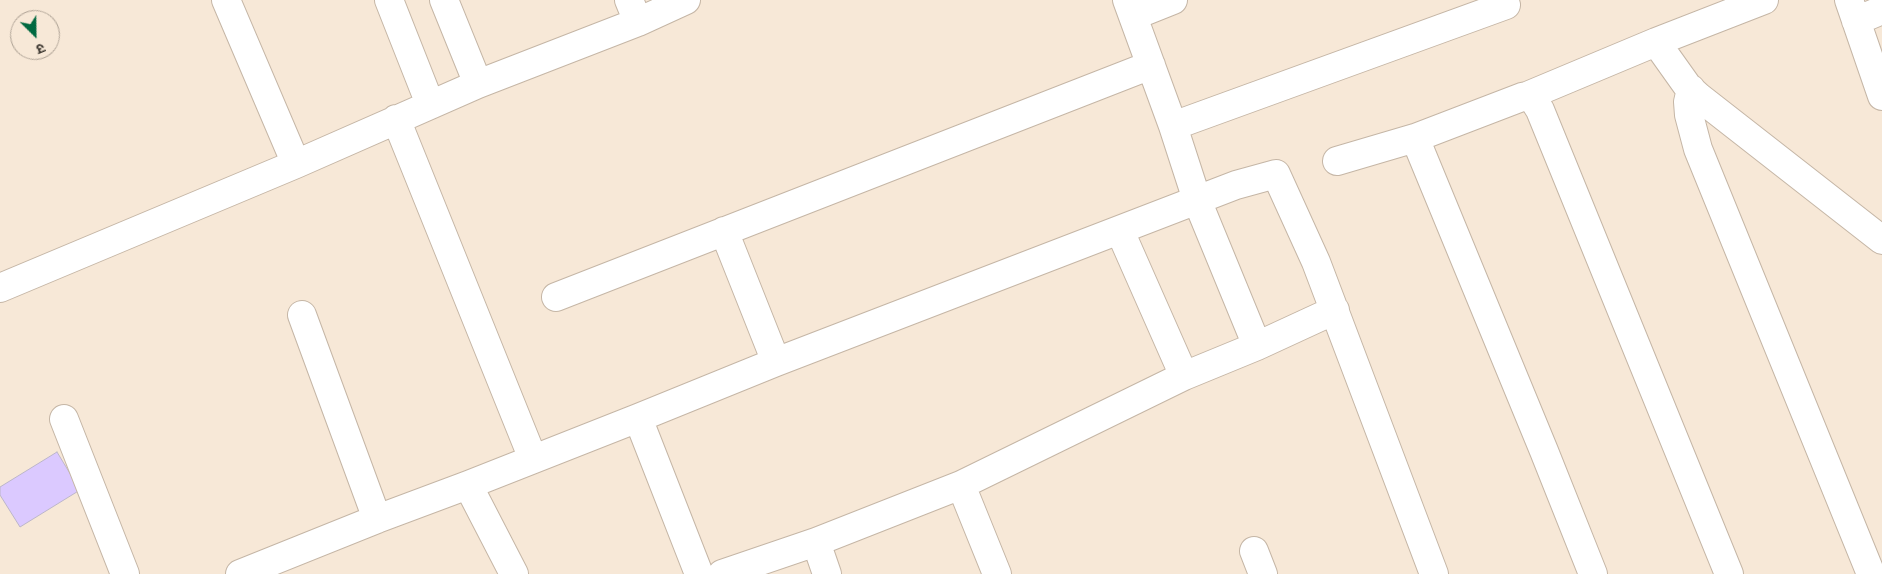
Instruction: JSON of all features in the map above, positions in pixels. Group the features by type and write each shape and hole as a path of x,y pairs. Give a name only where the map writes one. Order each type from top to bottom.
{"street":[{"path":"226,0 296,164"},
{"path":"389,0 430,104"},
{"path":"444,0 478,84"},
{"path":"0,288 296,164 478,84 633,11 686,0"},
{"path":"1174,0 1130,8 1173,126 1197,200 1257,346"},
{"path":"1337,161 1415,138 1522,96 1527,96 1656,42 1764,0"},
{"path":"1173,126 1506,5"},
{"path":"1882,10 1853,10 1882,96"},
{"path":"1656,42 1691,89 1882,240"},
{"path":"556,297 1151,65"},
{"path":"1691,89 1688,102 1689,115 1698,149 1871,574"},
{"path":"1527,96 1533,99 1540,110 1728,574"},
{"path":"396,120 534,459"},
{"path":"1415,138 1593,574"},
{"path":"240,574 377,518 468,486 776,362 1236,185 1276,174 1316,262 1335,310 1434,574"},
{"path":"724,231 776,362"},
{"path":"1120,231 1184,376"},
{"path":"722,574 816,542 961,485 1184,376 1257,346 1335,310"},
{"path":"302,316 377,518"},
{"path":"638,418 699,574"},
{"path":"64,419 124,574"},
{"path":"961,485 997,574"},
{"path":"468,486 514,574"},
{"path":"816,542 827,574"}],"building":[{"path":"57,452 80,490 20,527 0,495 0,487"}]}
